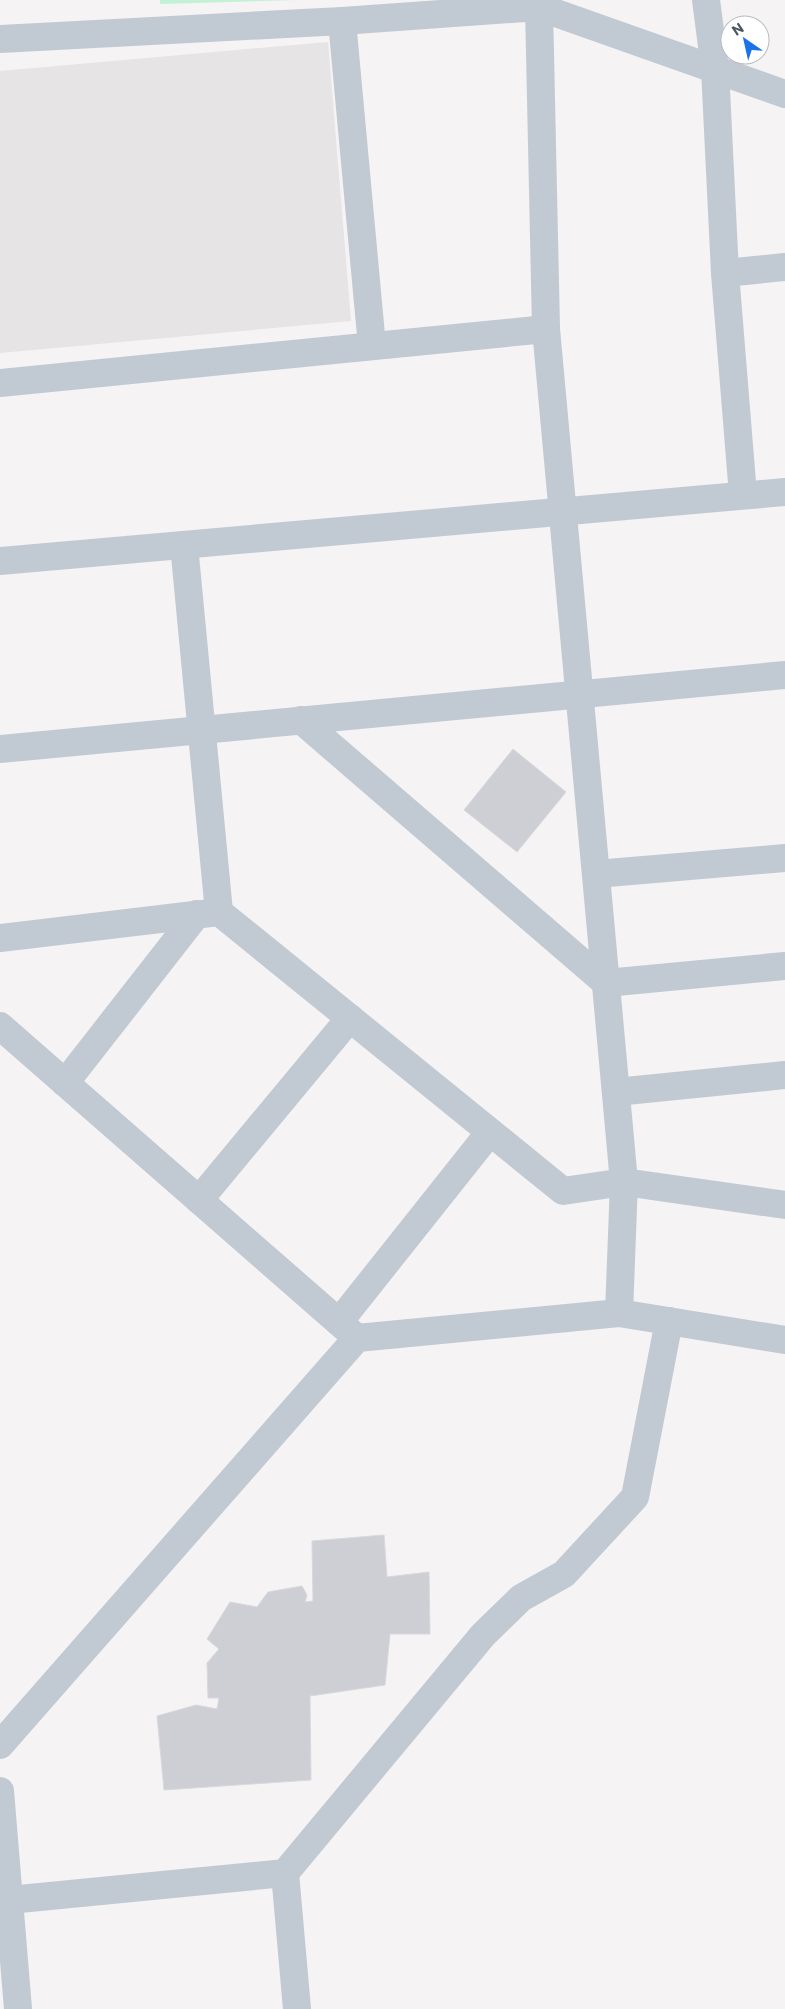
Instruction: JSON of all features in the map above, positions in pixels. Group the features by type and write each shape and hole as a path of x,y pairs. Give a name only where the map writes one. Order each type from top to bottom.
{"street":[{"path":"706,0 715,69 725,273 743,495"},
{"path":"540,4 546,329 624,1182 619,1313"},
{"path":"0,39 342,21 540,4 785,94"},
{"path":"342,21 372,346"},
{"path":"725,273 785,267"},
{"path":"0,383 546,329"},
{"path":"0,561 785,492"},
{"path":"65,1083 208,913 202,730 184,545"},
{"path":"0,749 785,675"},
{"path":"301,720 606,983 785,966"},
{"path":"596,874 785,858"},
{"path":"0,938 208,913 350,1018 563,1191 624,1182 785,1205"},
{"path":"199,1200 350,1018"},
{"path":"0,1026 348,1330 619,1313 785,1340"},
{"path":"616,1092 785,1075"},
{"path":"0,1746 348,1330 490,1132"},
{"path":"9,1900 285,1873 483,1635 521,1598 564,1574 634,1497 669,1321"},
{"path":"0,1792 18,2009"},
{"path":"285,1873 297,2009"}],"shaded area":[{"path":"328,42 351,321 0,353 0,71"}],"green space":[{"path":"160,0 294,0 160,4"}],"building":[{"path":"513,749 566,792 517,852 464,810"},
{"path":"384,1535 387,1577 429,1572 430,1634 390,1634 385,1685 310,1696 311,1780 164,1790 157,1716 196,1705 217,1709 219,1698 208,1698 207,1663 219,1649 207,1639 230,1602 257,1607 268,1592 302,1586 307,1595 305,1602 313,1601 312,1541"}]}
